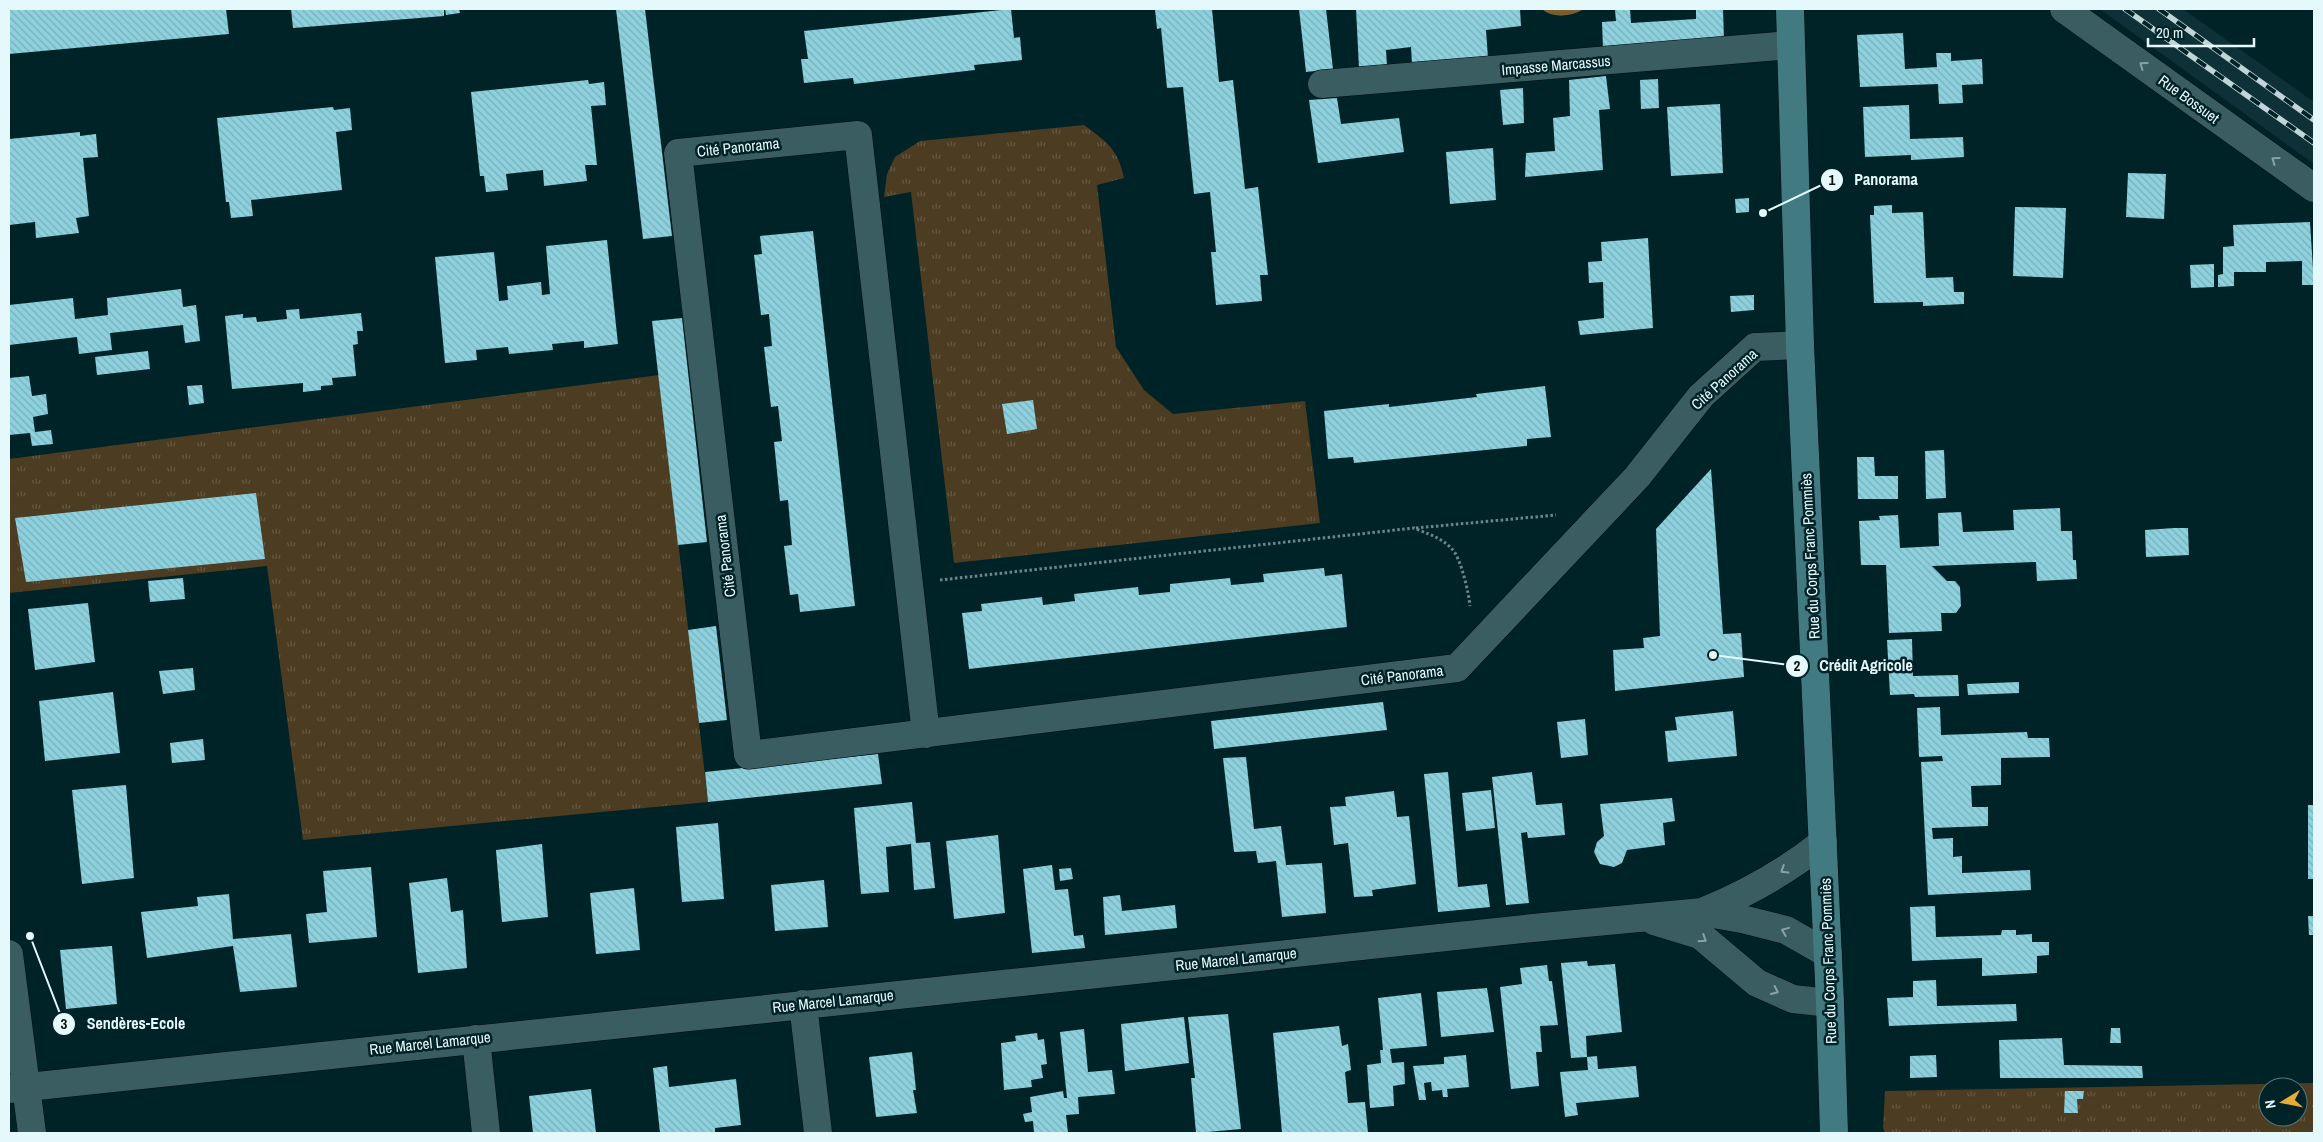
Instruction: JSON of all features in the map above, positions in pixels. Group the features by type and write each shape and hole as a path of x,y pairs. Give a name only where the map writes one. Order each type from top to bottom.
{"main road":[{"name":"Rue du Corps Franc Pommiès","path":"1790,9 1800,345 1828,954 1834,1133"}],"street":[{"name":"Rue Bossuet","path":"2064,9 2314,188"},
{"name":"Impasse Marcassus","path":"1322,84 1790,45"},
{"name":"Cité Panorama","path":"926,734 858,135 678,153 748,754 926,734 1457,668 1637,477 1701,396 1755,347 1800,345"},
{"name":"Rue Marcel Lamarque","path":"1702,912 1730,901 1766,882 1802,859 1823,842"},
{"name":"Rue Marcel Lamarque","path":"17,1087 1641,916 1702,912 1742,919 1786,930 1828,954"},
{"name":"Rue Marcel Lamarque","path":"1641,916 1700,935 1757,983 1793,999 1830,1003"},
{"path":"9,954 17,1087 32,1133"},
{"path":"803,1004 818,1133"},
{"path":"476,1039 486,1133"}],"path":[{"path":"909,583 1549,514 1597,520"},
{"path":"1414,528 1438,538 1454,551 1469,595 1474,649"}],"shaded area":[{"path":"1542,9 1584,9 1574,13 1557,15"},
{"path":"2100,9 2183,9 2314,102 2314,164"}],"green space":[{"path":"1084,125 1099,136 1115,153 1122,168 1124,178 1097,185 1116,347 1144,390 1173,414 1305,401 1320,523 954,563 911,192 884,197 887,174 895,157 920,141"},
{"path":"659,375 708,802 303,840 267,566 9,593 9,459"},
{"path":"2308,1083 2314,1083 2314,1133 1885,1133 1883,1128 1885,1091 2258,1084 2258,1127 2308,1127"}],"building":[{"path":"9,9 226,9 229,34 9,54"},
{"path":"291,9 444,9 444,16 293,28"},
{"path":"445,9 459,9 460,13 446,15"},
{"path":"616,9 645,9 672,236 643,239"},
{"path":"1011,9 1014,38 1020,37 1022,60 974,65 975,70 854,84 853,78 804,83 801,59 808,59 804,31"},
{"path":"1155,9 1212,9 1219,82 1233,80 1245,189 1258,187 1268,275 1260,275 1262,301 1216,305 1211,252 1216,252 1210,192 1194,194 1183,87 1167,88 1161,28 1157,29"},
{"path":"1299,9 1326,9 1333,69 1306,72"},
{"path":"1356,9 1520,9 1521,26 1486,30 1488,58 1412,64 1411,47 1386,50 1387,66 1359,68"},
{"path":"1630,9 1631,23 1696,19 1696,9 1723,9 1724,40 1603,49 1602,22 1616,21 1615,10"},
{"path":"1903,33 1905,69 1937,67 1936,53 1951,53 1951,61 1982,59 1983,84 1962,85 1963,103 1939,104 1938,84 1860,87 1857,35"},
{"path":"1606,76 1610,109 1599,110 1603,170 1525,177 1526,153 1555,151 1553,118 1570,116 1569,80"},
{"path":"1658,79 1659,108 1641,109 1640,80"},
{"path":"588,80 589,84 604,82 606,105 591,106 597,165 585,165 587,181 544,186 543,170 506,174 508,190 486,192 484,176 480,176 471,92"},
{"path":"1523,88 1524,123 1503,125 1500,90"},
{"path":"1337,98 1341,124 1399,118 1404,152 1318,163 1309,100"},
{"path":"1720,104 1723,173 1671,176 1667,107"},
{"path":"1909,105 1910,139 1963,137 1964,157 1911,160 1911,155 1865,157 1863,107"},
{"path":"333,107 334,110 350,108 352,130 336,132 342,190 251,200 253,216 231,218 229,202 226,202 217,118"},
{"path":"80,132 80,136 96,134 98,157 83,158 89,216 76,218 79,233 36,238 35,222 9,225 9,139"},
{"path":"1493,148 1496,200 1450,204 1446,152"},
{"path":"2128,173 2166,174 2164,219 2126,217"},
{"path":"1749,198 1749,212 1736,213 1735,199"},
{"path":"1892,205 1892,213 1923,212 1926,278 1953,277 1954,292 1964,292 1964,304 1923,306 1923,302 1874,303 1870,215 1874,215 1874,206"},
{"path":"2015,207 2066,208 2063,278 2013,276"},
{"path":"2310,222 2314,285 2302,285 2302,261 2266,262 2266,272 2234,272 2234,286 2218,287 2218,275 2223,274 2223,247 2234,246 2233,225"},
{"path":"813,231 855,606 800,612 798,594 790,595 784,546 792,545 788,500 780,501 774,442 782,441 778,406 771,407 764,347 772,346 769,314 761,315 754,255 762,254 760,236"},
{"path":"1648,238 1653,328 1580,335 1578,321 1604,318 1603,282 1589,283 1588,262 1602,261 1601,242"},
{"path":"607,240 618,344 584,348 584,341 552,344 553,350 509,354 508,347 476,350 477,360 445,363 435,257 494,252 499,301 508,300 507,286 541,282 542,295 550,294 546,246"},
{"path":"2214,264 2214,287 2191,288 2190,265"},
{"path":"181,289 183,307 196,305 200,341 185,343 183,325 110,333 112,350 79,354 77,337 9,345 9,305 73,298 75,319 108,315 107,298"},
{"path":"1754,295 1754,310 1731,312 1730,296"},
{"path":"299,309 300,319 361,313 363,331 357,331 358,344 353,345 356,376 332,378 333,385 321,386 321,390 303,392 303,383 232,389 225,316 243,314 243,318 256,317 257,322 287,319 286,310"},
{"path":"682,318 707,542 678,545 652,321"},
{"path":"148,351 150,369 97,375 95,357"},
{"path":"29,376 32,396 46,394 48,414 33,417 35,432 51,430 53,444 32,446 30,433 9,435 9,378"},
{"path":"202,385 204,403 189,405 187,386"},
{"path":"1545,386 1551,437 1527,439 1527,446 1354,463 1353,457 1328,459 1324,411 1389,404 1389,407 1477,397 1476,394"},
{"path":"1033,400 1037,429 1007,434 1002,404"},
{"path":"1944,450 1946,498 1926,499 1925,451"},
{"path":"1857,457 1874,457 1875,476 1898,476 1898,499 1858,499"},
{"path":"1711,469 1723,634 1741,633 1744,677 1615,691 1613,650 1644,648 1643,638 1660,636 1656,529"},
{"path":"256,493 265,559 26,582 15,518"},
{"path":"2060,508 2061,531 2072,531 2073,560 2076,560 2077,579 2037,581 2036,562 1932,566 1947,581 1955,581 1960,587 1961,606 1956,613 1941,613 1942,631 1889,633 1886,565 1861,565 1859,521 1880,520 1879,516 1898,515 1900,548 1939,546 1938,513 1961,512 1963,532 2014,530 2013,510"},
{"path":"2188,528 2189,555 2146,557 2145,530"},
{"path":"1324,568 1325,576 1342,574 1347,627 969,669 962,613 982,611 981,604 1042,597 1043,605 1075,601 1074,594 1138,587 1139,595 1170,592 1170,584 1230,578 1231,585 1264,582 1263,574"},
{"path":"183,578 185,599 150,602 148,581"},
{"path":"88,603 95,662 35,670 28,609"},
{"path":"716,626 727,720 699,723 688,630"},
{"path":"1912,639 1913,676 1958,675 1959,696 1915,697 1914,694 1890,695 1887,640"},
{"path":"193,668 195,690 163,694 159,671"},
{"path":"2019,682 2019,693 1968,695 1967,684"},
{"path":"113,692 120,753 45,761 39,701"},
{"path":"1383,702 1387,730 1214,749 1211,721"},
{"path":"1940,707 1941,735 2027,732 2028,738 2049,738 2050,757 2001,758 2001,785 1971,786 1972,807 1988,807 1988,826 1932,828 1933,839 1953,838 1953,857 1962,856 1962,873 2030,870 2031,890 1928,895 1921,762 1943,761 1942,756 1919,757 1917,708"},
{"path":"1733,711 1737,756 1668,762 1665,731 1677,730 1675,717"},
{"path":"1585,719 1588,755 1561,758 1557,722"},
{"path":"203,739 205,760 172,763 170,743"},
{"path":"878,754 882,784 708,802 705,772"},
{"path":"1246,757 1254,829 1281,826 1286,865 1322,863 1326,913 1282,917 1276,861 1258,863 1256,851 1234,852 1223,758"},
{"path":"1448,772 1458,887 1487,884 1490,907 1438,912 1424,774"},
{"path":"1532,772 1536,805 1562,803 1565,835 1528,838 1527,832 1521,833 1529,903 1506,905 1492,777"},
{"path":"126,785 134,878 82,884 72,790"},
{"path":"1491,790 1495,828 1466,831 1462,793"},
{"path":"1394,791 1397,817 1409,816 1416,884 1372,890 1373,896 1354,897 1348,843 1334,845 1330,807 1346,806 1345,797"},
{"path":"1672,798 1675,821 1663,823 1665,845 1627,850 1622,863 1614,867 1600,864 1594,852 1597,842 1604,836 1600,804"},
{"path":"912,802 916,843 930,842 935,888 914,890 911,844 886,847 889,892 861,894 854,808"},
{"path":"2308,805 2314,805 2314,879 2308,879"},
{"path":"718,823 724,899 682,902 676,827"},
{"path":"998,835 1005,913 954,919 946,841"},
{"path":"542,844 548,917 502,922 496,850"},
{"path":"1052,865 1055,890 1068,889 1074,936 1083,935 1085,948 1032,953 1023,869"},
{"path":"371,867 377,937 309,943 306,914 327,912 323,871"},
{"path":"1071,868 1073,879 1060,881 1059,869"},
{"path":"447,878 451,912 463,910 467,968 418,973 409,883"},
{"path":"824,880 828,927 775,931 771,885"},
{"path":"634,888 640,950 596,954 590,893"},
{"path":"229,894 233,939 291,934 297,987 240,992 233,946 147,958 141,912 198,906 197,897"},
{"path":"1120,895 1122,911 1175,905 1177,928 1105,935 1103,897"},
{"path":"1935,906 1936,937 2001,935 2002,930 2016,930 2016,935 2032,934 2032,942 2049,942 2049,955 2037,956 2037,973 1982,976 1982,958 1912,961 1910,907"},
{"path":"2308,916 2314,916 2314,935 2309,935"},
{"path":"112,946 117,1004 66,1009 60,950"},
{"path":"1587,961 1588,966 1615,964 1622,1032 1586,1036 1587,1057 1571,1058 1561,963"},
{"path":"1547,965 1549,981 1552,981 1558,1025 1540,1026 1542,1052 1536,1052 1539,1086 1511,1089 1500,987 1522,984 1520,968"},
{"path":"1936,980 1937,1006 2016,1004 2017,1021 1889,1026 1887,998 1913,997 1913,981"},
{"path":"1487,988 1494,1032 1441,1037 1437,992"},
{"path":"1421,993 1427,1046 1390,1049 1392,1063 1404,1062 1405,1084 1393,1086 1394,1106 1370,1108 1367,1065 1381,1063 1380,1050 1383,1050 1378,998"},
{"path":"1228,1014 1241,1129 1196,1133 1191,1078 1195,1078 1188,1017"},
{"path":"1184,1017 1189,1063 1125,1071 1121,1024"},
{"path":"1339,1026 1342,1046 1348,1044 1351,1070 1345,1072 1348,1103 1365,1102 1368,1133 1282,1133 1273,1033"},
{"path":"2111,1028 2120,1028 2121,1043 2110,1043"},
{"path":"1084,1029 1088,1072 1112,1070 1115,1094 1078,1097 1079,1114 1066,1115 1068,1133 1034,1133 1033,1121 1025,1122 1023,1114 1032,1112 1030,1097 1063,1091 1064,1098 1067,1098 1060,1032"},
{"path":"1037,1033 1038,1040 1044,1039 1047,1064 1041,1065 1043,1078 1031,1080 1032,1087 1004,1090 1001,1043 1016,1041 1015,1036"},
{"path":"2062,1038 2064,1065 2142,1066 2143,1078 2000,1078 1999,1040"},
{"path":"912,1052 916,1090 913,1090 917,1113 876,1117 869,1057"},
{"path":"1466,1055 1469,1087 1447,1089 1448,1097 1443,1097 1442,1090 1432,1091 1431,1082 1424,1083 1426,1100 1419,1100 1413,1066 1444,1064 1444,1057"},
{"path":"1936,1055 1937,1077 1910,1078 1910,1056"},
{"path":"1597,1056 1598,1069 1636,1066 1639,1097 1576,1103 1578,1115 1565,1117 1560,1072 1588,1070 1587,1057"},
{"path":"667,1066 669,1087 736,1079 741,1125 715,1128 715,1133 660,1133 653,1068"},
{"path":"591,1089 596,1133 533,1133 529,1096"},
{"path":"2065,1091 2084,1091 2083,1099 2077,1099 2078,1113 2064,1113"}],"railway":[{"path":"2125,9 2314,143"},
{"path":"2159,9 2314,120"}],"place":[{"name":"Panorama","path":"1763,213"},
{"name":"Crédit Agricole","path":"1713,655"},
{"name":"Sendères-Ecole","path":"30,936"}]}
